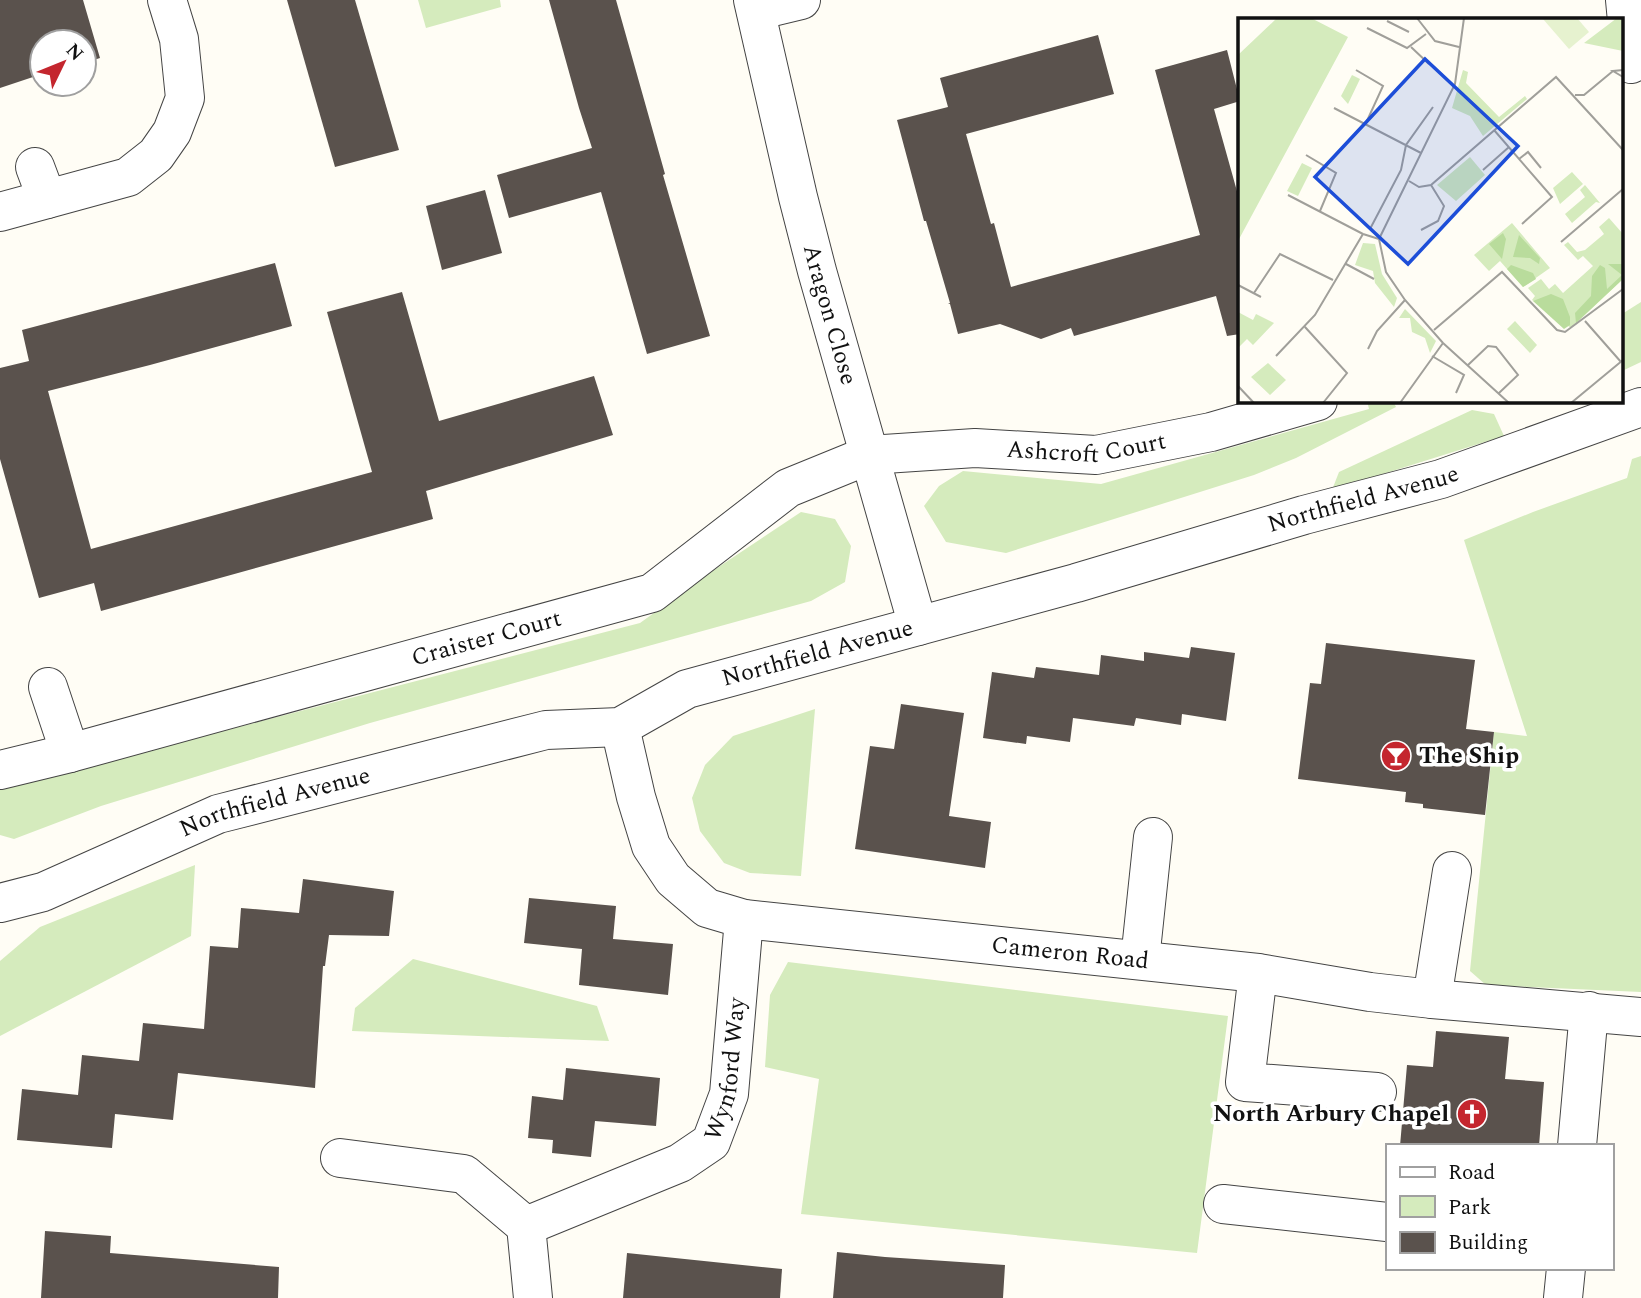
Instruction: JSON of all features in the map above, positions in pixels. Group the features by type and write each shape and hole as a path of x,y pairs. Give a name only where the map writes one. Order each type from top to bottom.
{"street":[{"path":"0,212 41,183 128,177 156,155 172,132 185,98 179,39 167,0"},
{"path":"755,6 801,0"},
{"path":"1625,0 1631,64"},
{"name":"Aragon Close","path":"755,6 798,197 918,626"},
{"name":"Ashcroft Court","path":"869,455 975,448 1096,454 1210,432 1306,402"},
{"name":"Northfield Avenue","path":"0,903 43,892 218,814 546,730 620,727 687,689 1076,583 1304,515 1441,479 1641,407"},
{"name":"Craister Court","path":"0,770 652,593 788,488 869,455"},
{"path":"48,687 70,753"},
{"name":"Cameron Road","path":"620,727 636,797 651,846 673,879 707,908 744,919 1258,973 1370,992 1432,999 1641,1017"},
{"path":"1140,960 1153,837"},
{"path":"1432,999 1452,871"},
{"name":"Wynford Way","path":"526,1226 680,1163 711,1142 729,1094 744,919"},
{"path":"1258,973 1245,1082 1377,1092"},
{"path":"1577,1144 1589,1012"},
{"path":"340,1158 464,1174 526,1226 533,1298"},
{"path":"1223,1204 1386,1222"},
{"path":"1563,1298 1566,1270"}],"green space":[{"path":"418,0 500,0 501,7 426,28"},
{"path":"1641,302 1641,362 1624,370 1624,313"},
{"path":"1367,402 1394,402 1396,407 1296,458 1254,475 1006,553 946,542 924,506 939,486 963,471 1101,484 1369,409"},
{"path":"1472,410 1494,414 1504,436 1332,490 1339,472"},
{"path":"1641,456 1641,992 1486,985 1470,971 1494,732 1527,736 1464,540 1627,478 1632,459"},
{"path":"801,512 835,519 851,546 845,582 811,601 370,723 101,806 14,839 0,835 0,789 640,623"},
{"path":"815,709 801,876 750,873 724,863 700,831 692,798 705,765 733,736"},
{"path":"195,865 191,936 0,1036 0,961 40,927"},
{"path":"413,959 597,1006 609,1041 352,1031 355,1008"},
{"path":"788,962 1228,1016 1197,1253 801,1214 819,1079 765,1067 770,995"}],"building":[{"path":"0,0 83,0 91,28 28,28 28,79 0,88"},
{"path":"287,0 355,0 399,150 335,167"},
{"path":"549,0 616,0 710,336 647,354 601,192 509,218 497,175 592,148"},
{"path":"1098,35 1114,94 966,134 1011,287 1200,235 1155,70 1227,50 1238,102 1214,109 1238,195 1238,334 1227,336 1216,296 1074,336 1071,328 1041,339 1000,324 958,334 897,120 948,107 940,78"},
{"path":"485,190 502,253 442,270 426,206"},
{"path":"275,263 292,326 48,391 91,549 372,472 327,312 402,292 439,421 594,376 613,435 426,491 433,519 101,611 94,583 39,598 0,459 0,368 29,361 22,330"},
{"name":"The Ship","path":"1326,643 1475,660 1466,729 1494,732 1485,815 1423,808 1423,804 1405,802 1406,792 1298,779 1310,683 1321,684"},
{"path":"1191,647 1235,653 1226,721 1182,714 1181,725 1136,718 1134,726 1073,718 1070,742 1027,736 1026,744 983,738 992,672 1034,678 1036,667 1099,675 1101,655 1144,661 1144,652 1189,658"},
{"path":"901,704 964,713 949,816 991,822 985,868 855,849 870,746 894,749"},
{"path":"303,879 394,891 389,936 329,935 323,966 315,1088 178,1073 173,1120 115,1114 112,1148 17,1140 22,1089 78,1095 82,1055 139,1061 143,1023 204,1029 210,946 238,948 241,908 299,913"},
{"path":"529,898 616,906 613,939 673,944 668,995 579,985 582,949 524,943"},
{"name":"North Arbury Chapel","path":"1436,1031 1509,1037 1505,1079 1544,1082 1539,1144 1400,1144 1407,1065 1433,1067"},
{"path":"566,1068 660,1078 656,1126 595,1121 591,1157 552,1153 553,1140 528,1138 532,1096 563,1100"},
{"path":"45,1231 111,1236 110,1253 279,1267 278,1298 41,1298"},
{"path":"837,1252 1005,1265 1003,1298 833,1298"},
{"path":"627,1253 782,1269 780,1298 623,1298"}],"place":[{"name":"The Ship","path":"1396,756"},
{"name":"North Arbury Chapel","path":"1472,1114"}]}
